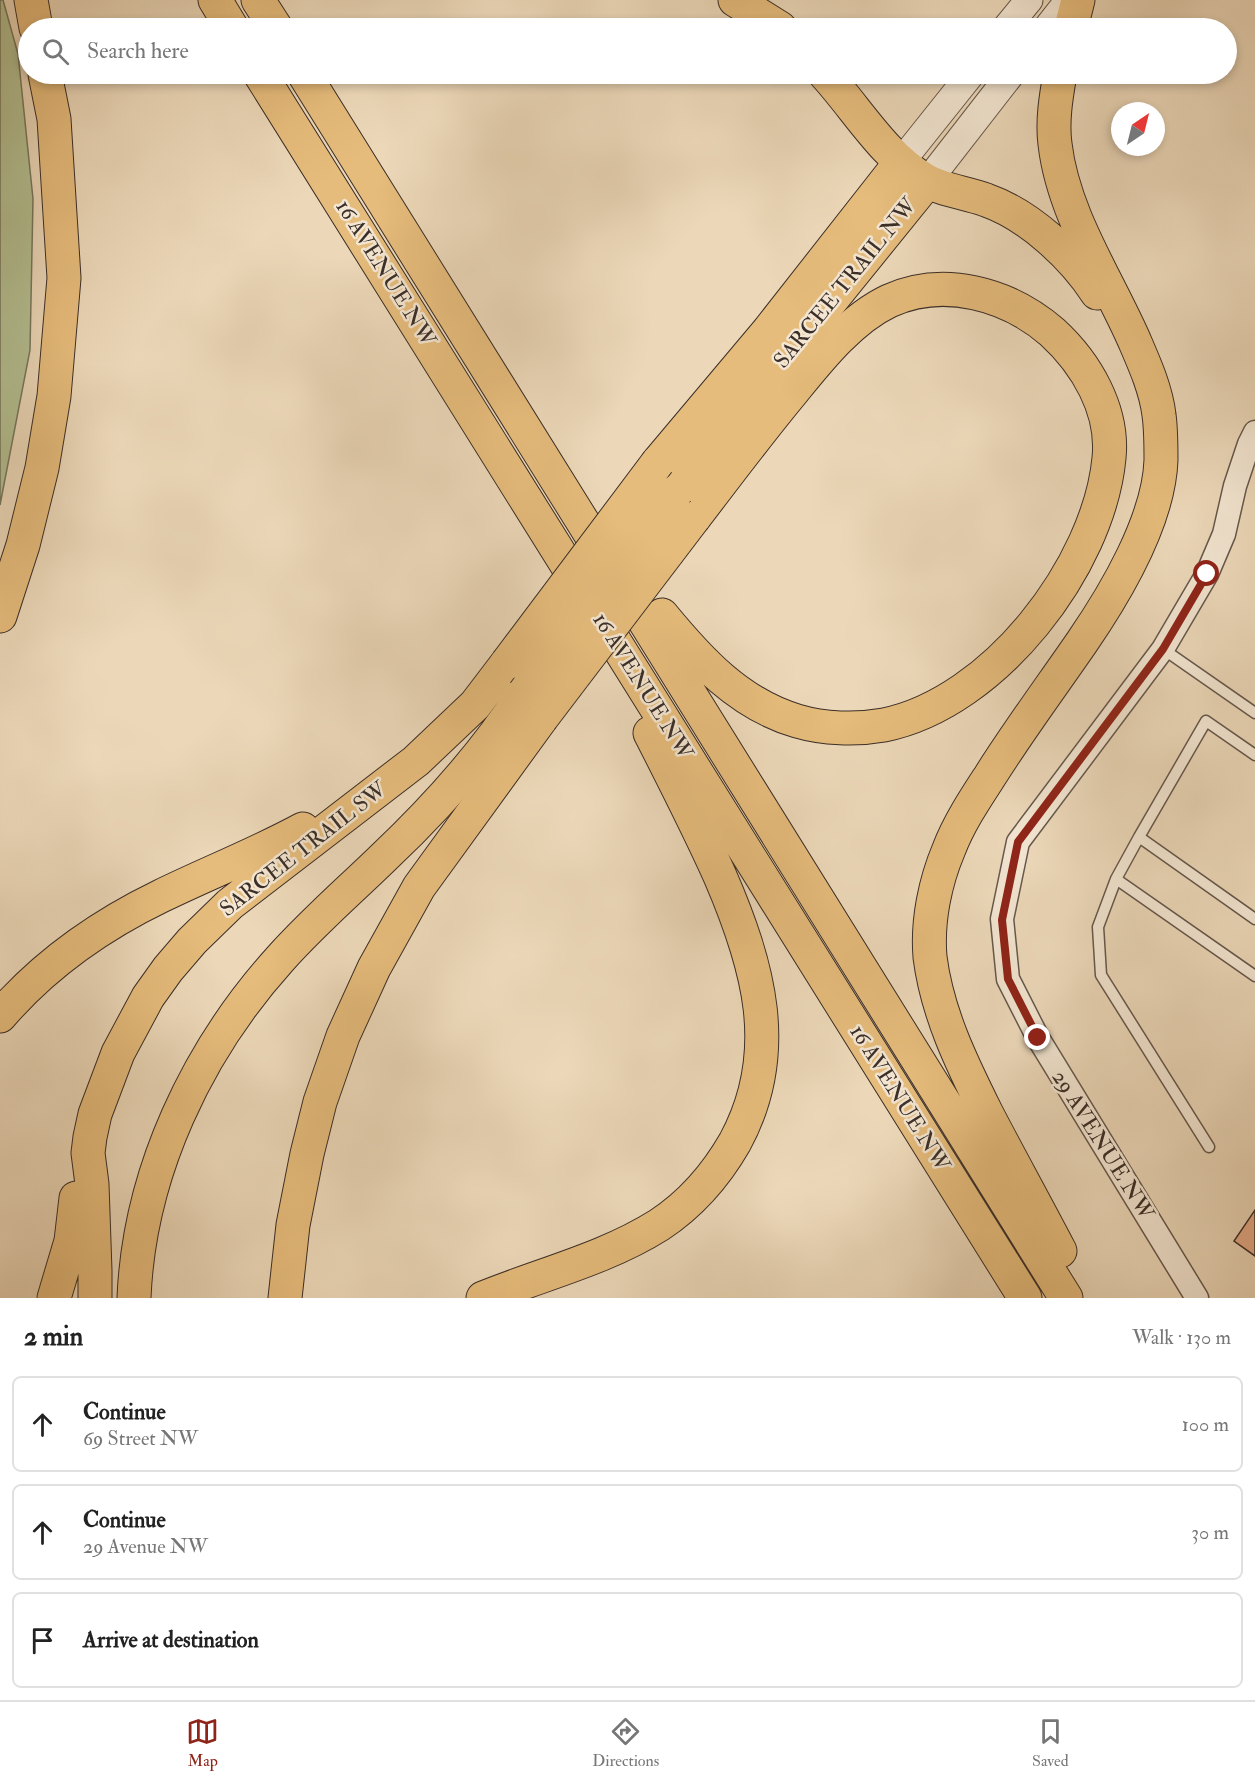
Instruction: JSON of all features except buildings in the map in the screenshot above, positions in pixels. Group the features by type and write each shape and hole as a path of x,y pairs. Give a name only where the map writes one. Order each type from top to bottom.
{"highway":[{"path":"31,0 34,18"},
{"path":"215,0 226,18"},
{"path":"258,0 270,18"},
{"path":"735,0 764,18"},
{"path":"1074,18 1078,0"},
{"path":"0,616 23,545 42,468 54,396 64,278 54,119 47,84"},
{"name":"16 AVENUE NW","path":"266,84 1025,1298"},
{"name":"16 AVENUE NW","path":"310,84 1066,1298"},
{"path":"834,84 900,162 927,182 988,200 1015,215 1066,254 1086,276 1146,367"},
{"path":"1059,84 1054,116 1055,143 1060,168 1070,201 1085,237 1146,367 1159,414 1161,463 1154,500 1138,544 1106,607 1005,753 970,807 949,848 937,884 931,919 930,954 935,985 946,1025 966,1073 1085,1298"},
{"name":"SARCEE TRAIL NW","path":"658,462 769,330 900,162"},
{"name":"SARCEE TRAIL NW","path":"533,706 677,491 927,182"},
{"path":"285,1298 293,1225 320,1102 343,1036 374,968 419,887 533,706 694,518 780,406 822,356 859,321 889,301 923,292 949,289 986,295 1014,306 1041,323 1069,347 1088,373 1098,393 1107,426 1110,455 1105,487 1096,518 1064,583 1045,611 1005,654 959,692 910,717 885,725 826,727 798,721 774,712 732,688 694,654 575,508"},
{"name":"SARCEE TRAIL SW","path":"95,1298 92,1184 88,1153 95,1114 118,1053 148,997 192,940 230,904 416,761 475,705 658,462"},
{"path":"483,1298 602,1254 645,1233 681,1208 713,1175 739,1134 754,1096 762,1057 758,987 735,913 689,808 553,542"},
{"path":"134,1298 139,1244 149,1191 172,1131 204,1062 243,1004 280,958 385,856 437,802 502,728 533,706"},
{"path":"0,1016 21,992 53,964 120,918 161,896 275,844 381,786"},
{"path":"54,1298 69,1253 77,1183 88,1153"}],"street":[{"path":"1014,18 1029,0"},
{"path":"1055,18 1069,0"},
{"name":"SARCEE TRAIL NW","path":"900,162 962,84"},
{"name":"SARCEE TRAIL NW","path":"927,182 1003,84"},
{"name":"29 AVENUE NW","path":"1197,1298 1038,1038 1008,979 1002,920 1018,842 1163,649 1207,574 1224,534 1235,486 1255,432"}],"lane":[{"path":"1163,649 1255,713"},
{"path":"1209,1147 1101,975 1098,927 1116,879 1206,721 1255,755"},
{"path":"1139,837 1255,919"},
{"path":"1116,879 1255,976"}],"green space":[{"path":"0,0 3,0 18,54 18,84 21,84 33,199 30,350 0,505"}],"route":[{"path":"1038,1038 1008,979 1002,920 1018,842 1163,649 1207,574"}]}
